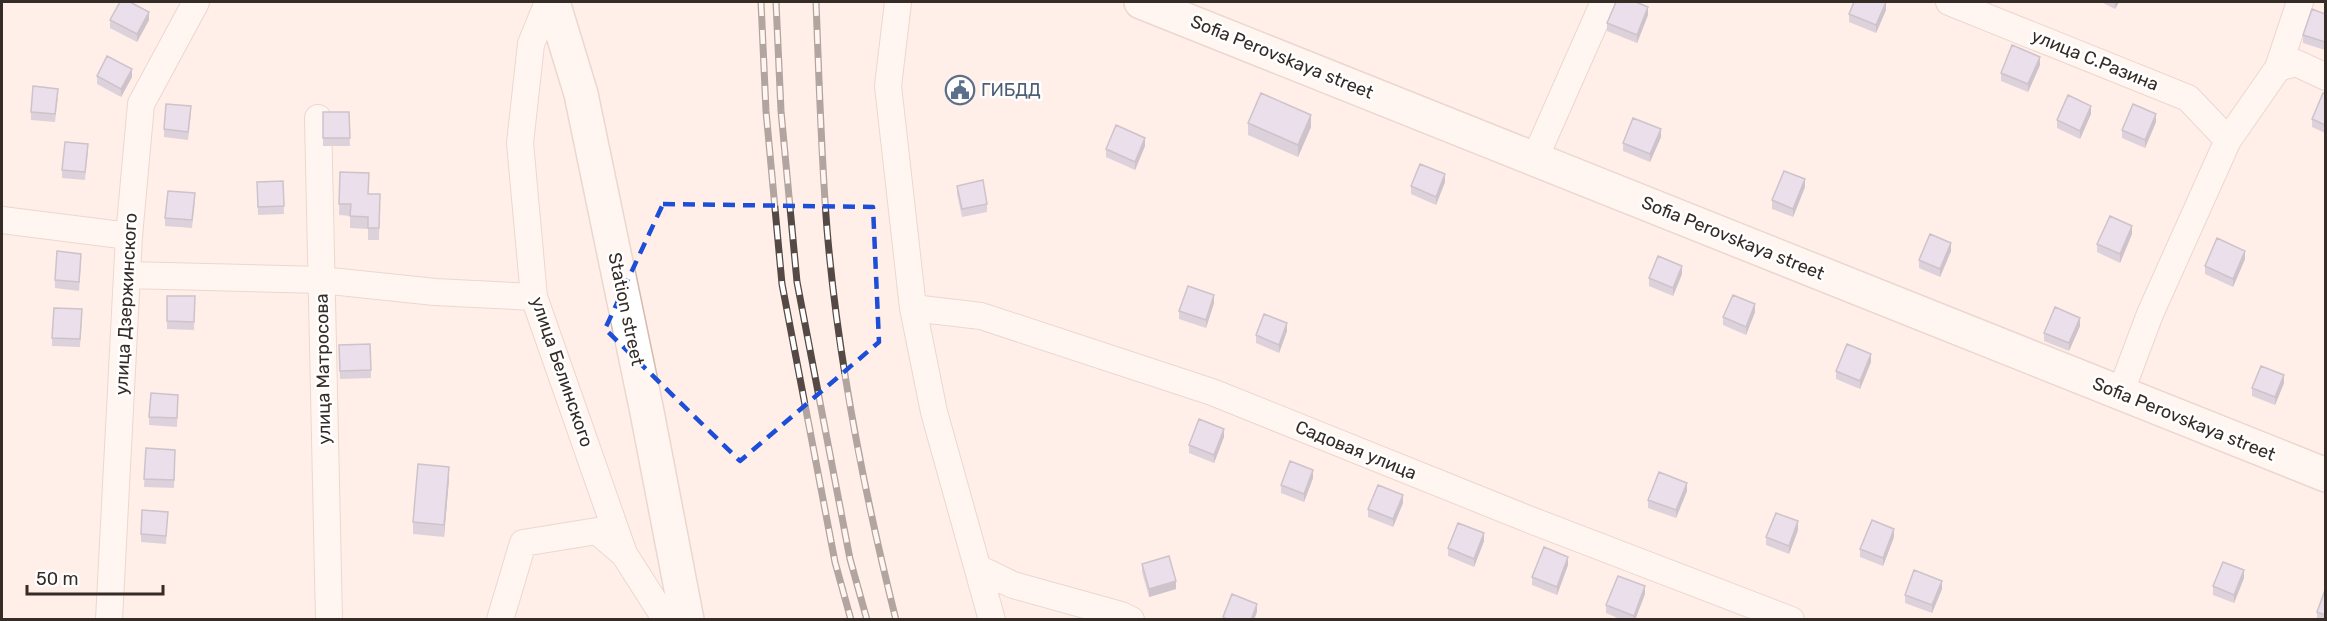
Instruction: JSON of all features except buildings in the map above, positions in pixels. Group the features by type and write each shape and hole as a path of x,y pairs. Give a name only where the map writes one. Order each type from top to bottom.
{"main road":[{"name":"Station street","path":"553,2 581,94 647,412 687,620"},
{"name":"Sofia Perovskaya street","path":"1141,2 2325,475"}],"street":[{"name":"улица Дзержинского","path":"109,620 129,236 141,104 196,2"},
{"name":"улица Белинского","path":"548,2 531,44 520,143 534,297 624,554 661,612 669,620"},
{"path":"898,2 888,86 913,308 934,412 992,620"},
{"path":"1535,158 1604,2"},
{"name":"улица С.Разина","path":"1949,2 2188,98 2228,140"},
{"path":"2120,394 2150,315 2228,140 2278,68 2300,2"},
{"path":"2278,68 2296,63 2325,76"},
{"name":"улица Матросова","path":"318,118 329,620"},
{"path":"2,220 129,236"},
{"path":"127,275 321,280 435,292 534,297"},
{"name":"Садовая улица","path":"913,308 981,316 1212,392 1528,519 1791,620"},
{"path":"500,620 523,543 597,531 624,554"},
{"path":"978,568 1013,585 1122,615 1131,620"}],"highlighted area":[{"path":"663,204 873,207 879,342 740,461 605,329"}],"railway":[{"path":"761,2 766,111 782,284 835,562 851,620"},
{"path":"776,2 781,111 797,282 850,559 867,620"},
{"path":"816,2 825,201 838,328 863,475 896,620"}],"place":[{"name":"ГИБДД","path":"960,90"}]}
